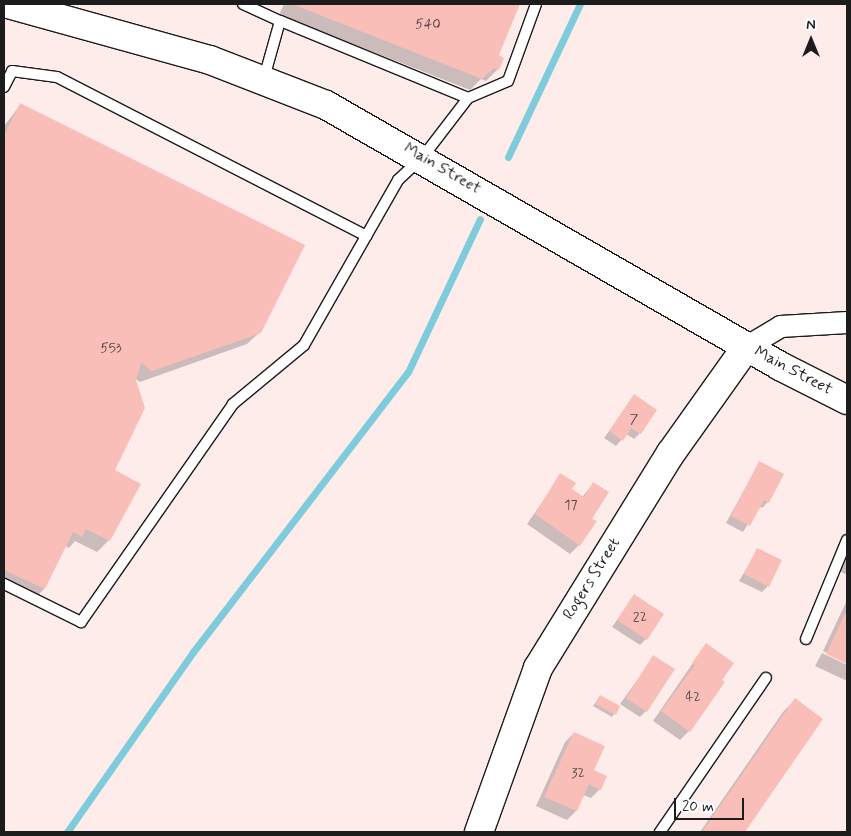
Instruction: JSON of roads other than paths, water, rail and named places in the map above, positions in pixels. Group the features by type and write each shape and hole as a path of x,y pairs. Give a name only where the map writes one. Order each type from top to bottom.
{"main road":[{"name":"Main Street","path":"8,4 142,39 264,78 326,104 747,346 847,400"},
{"name":"Rogers Street","path":"479,832 538,668 671,452 747,346"}],"street":[{"path":"747,346 780,326 847,322"}],"lane":[{"path":"244,4 280,21 468,98"},
{"path":"4,584 81,622 232,404 304,345 398,180 422,158 468,98 508,81 536,4"},
{"path":"264,78 280,21"},
{"path":"4,87 8,70 57,77 367,236"},
{"path":"806,639 847,540"},
{"path":"660,832 766,678"}],"waterway":[{"path":"508,157 580,4"},
{"path":"67,832 193,652 408,372 480,219"}]}
